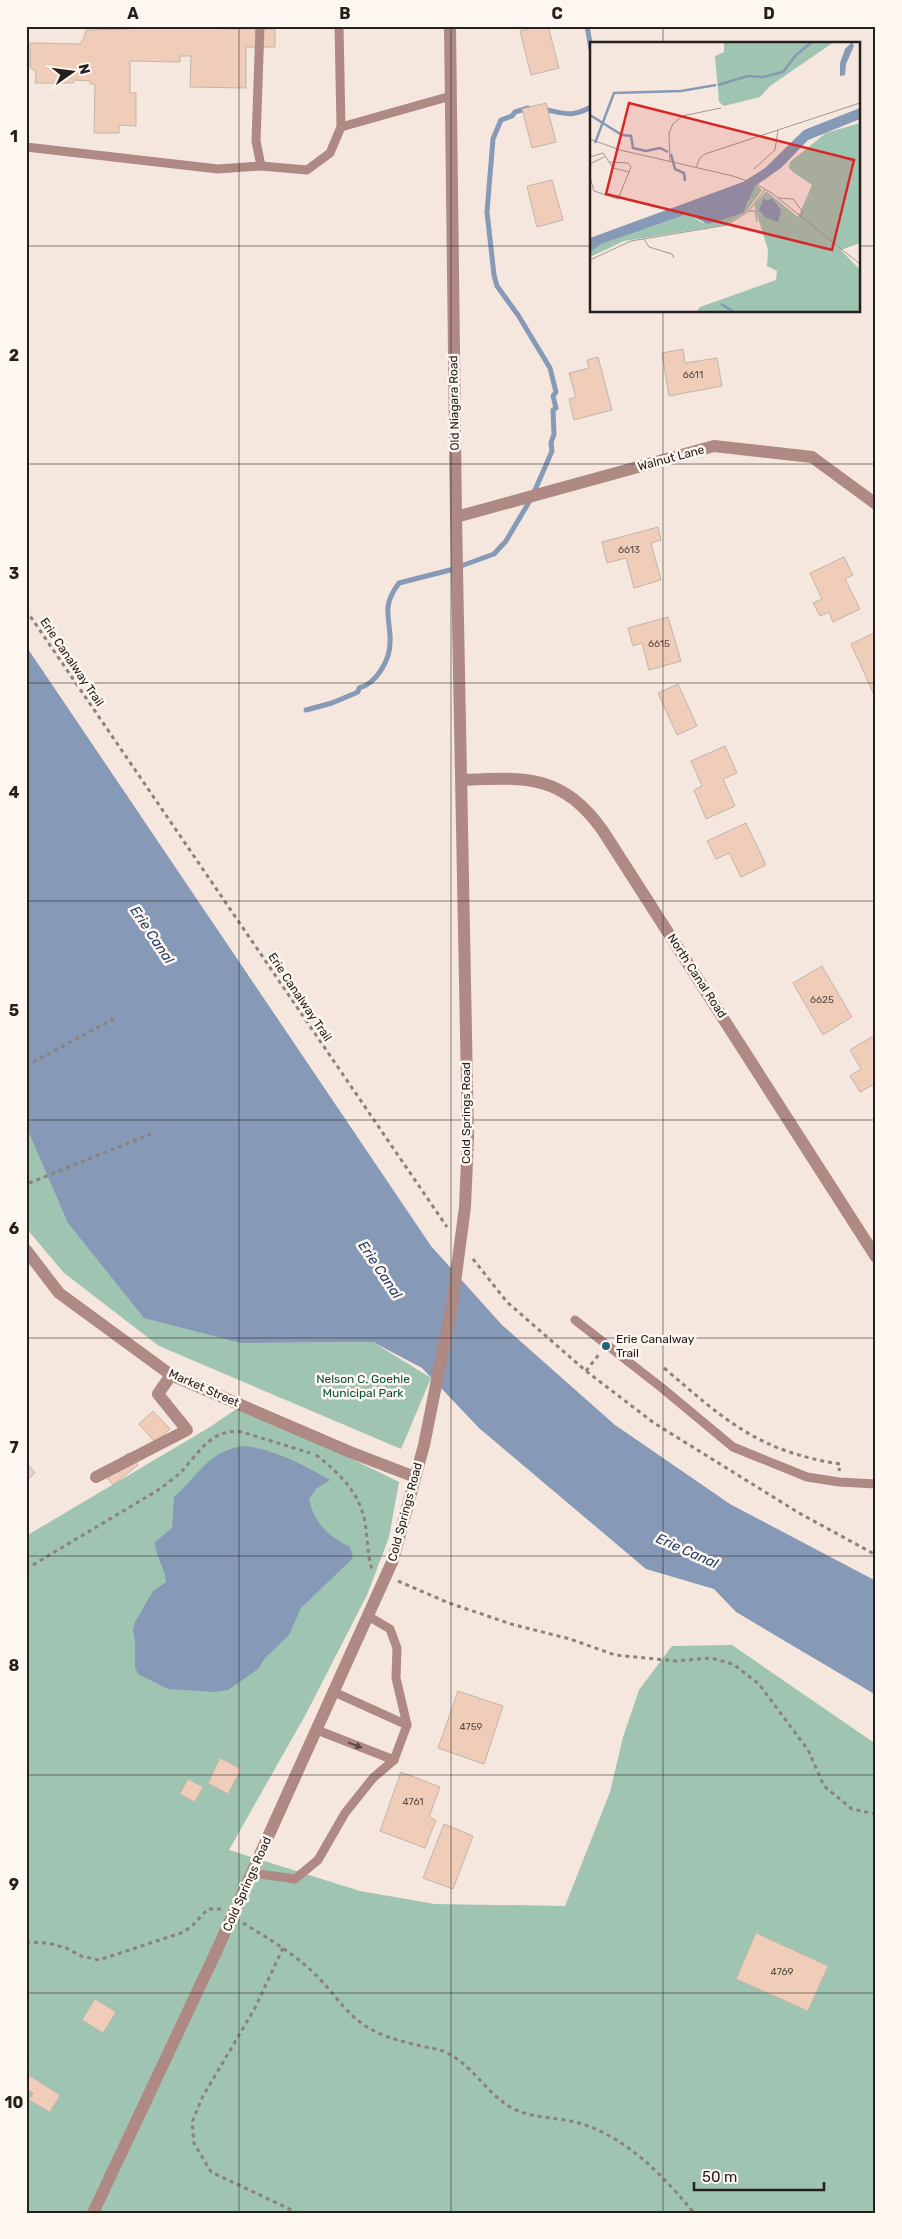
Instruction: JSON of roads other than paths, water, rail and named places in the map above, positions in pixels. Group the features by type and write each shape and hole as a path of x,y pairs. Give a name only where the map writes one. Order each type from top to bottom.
{"street":[{"name":"Old Niagara Road","path":"450,26 456,517 462,780"},
{"name":"Walnut Lane","path":"456,517 714,446 812,457 876,504"},
{"name":"North Canal Road","path":"462,780 503,778 540,782 569,794 588,811 603,831 876,1257"},
{"name":"Cold Springs Road","path":"93,2213 252,1873 393,1560 424,1445 452,1305 465,1207 468,1137 462,780"},
{"name":"Market Street","path":"26,1250 59,1293 171,1375 350,1452 415,1477"},
{"path":"96,1477 187,1430 158,1394 171,1375"}],"lane":[{"path":"260,26 256,141 261,166"},
{"path":"26,147 218,170 261,166 307,170 330,153 341,126 339,26"},
{"path":"341,126 451,96"},
{"path":"575,1320 733,1447 807,1477 839,1482 876,1484"},
{"path":"252,1873 295,1879 318,1860 345,1813 373,1778 394,1760 408,1725 396,1678 397,1648 390,1629 368,1616"},
{"path":"334,1692 408,1725"},
{"path":"316,1730 394,1760"}],"water":[{"name":"Erie Canal","path":"26,646 431,1246 502,1325 615,1425 730,1504 876,1581 876,1695 736,1612 714,1589 646,1569 479,1428 422,1368 373,1342 241,1343 144,1318 68,1223 26,1126"},
{"path":"243,1446 277,1454 299,1463 330,1480 316,1489 309,1499 311,1508 323,1528 329,1534 350,1547 353,1558 301,1608 289,1635 265,1658 258,1669 228,1690 215,1692 168,1689 138,1674 135,1667 133,1630 135,1622 153,1591 166,1582 155,1542 172,1528 174,1497 212,1459 230,1449"}],"waterway":[{"path":"587,26 590,43"},
{"path":"306,710 332,703 358,692 359,688 371,682 381,670 388,657 389,650 388,607 399,583 450,570 494,554 506,541 532,497 552,451 551,443 554,434 553,410 556,408 553,396 556,392 550,368 518,315 497,286 487,212 493,139 501,120 512,116 515,112 528,108"},
{"path":"541,109 571,114 590,108"}],"place":[{"name":"Erie Canalway Trail","path":"606,1346"}],"park label":[{"name":"Nelson C. Goehle Municipal Park","path":"363,1386"}]}
